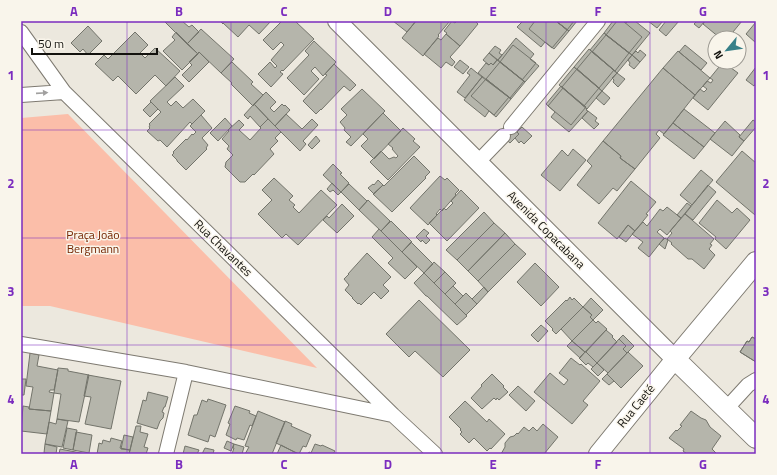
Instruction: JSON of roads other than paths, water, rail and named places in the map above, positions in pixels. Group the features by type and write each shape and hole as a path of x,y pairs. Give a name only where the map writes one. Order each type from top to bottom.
{"main road":[{"path":"675,359 756,262"},
{"name":"Avenida Copacabana","path":"675,359 756,438"}],"street":[{"name":"Avenida Copacabana","path":"338,21 675,359"},
{"path":"478,162 507,132 598,21"},
{"name":"Rua Chavantes","path":"21,32 64,92 393,415 435,454"},
{"path":"21,95 64,92"},
{"path":"21,344 186,372 393,415"},
{"name":"Rua Caeté","path":"598,454 675,359"},
{"path":"166,454 186,372"},
{"path":"726,409 748,385 756,380"}],"park label":[{"name":"Praça João Bergmann","path":"93,242"}]}
